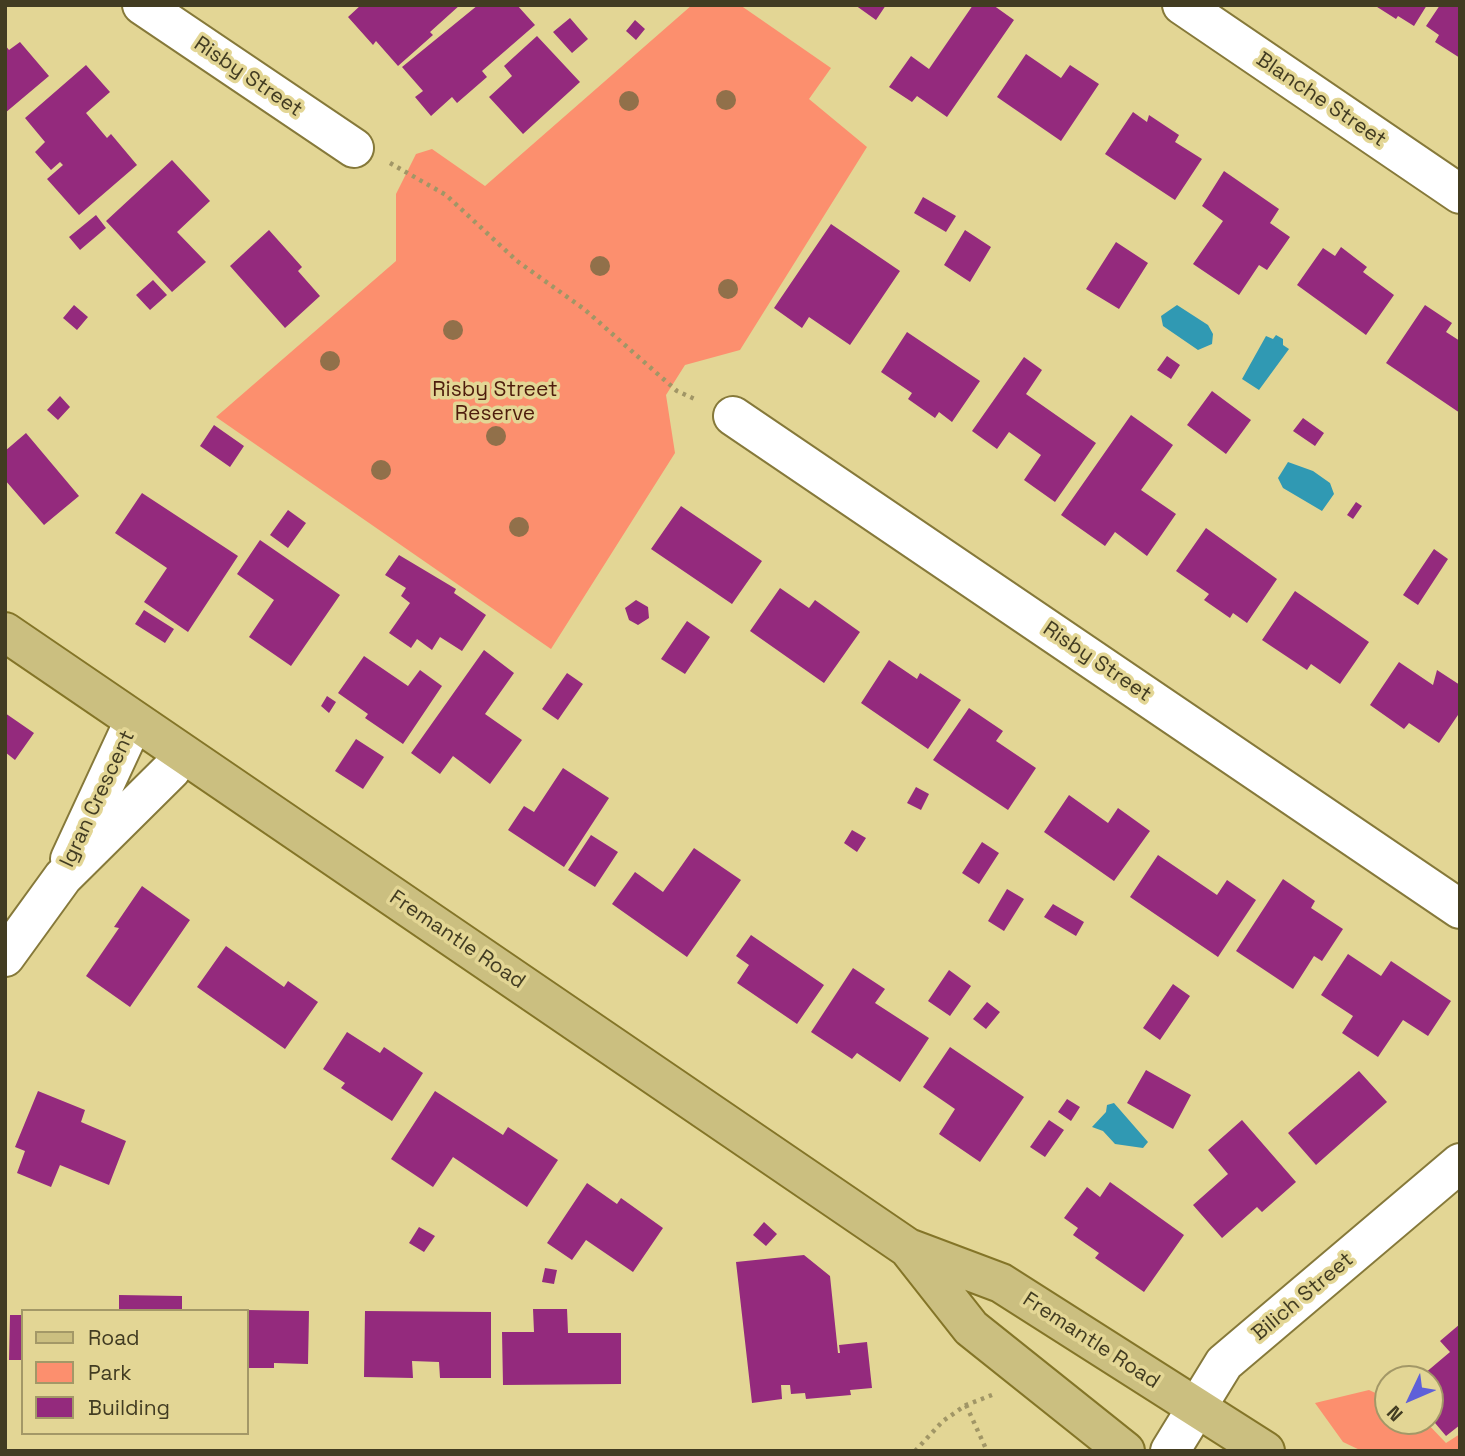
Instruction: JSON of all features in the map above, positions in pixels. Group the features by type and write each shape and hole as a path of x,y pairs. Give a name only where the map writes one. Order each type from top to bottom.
{"main road":[{"name":"Fremantle Road","path":"5,632 908,1248 1000,1283 1265,1451"},
{"name":"Fremantle Road","path":"908,1248 971,1328 1125,1451"}],"street":[{"name":"Risby Street","path":"142,5 354,148"},
{"name":"Blanche Street","path":"1182,5 1460,194"},
{"name":"Risby Street","path":"733,416 1460,909"},
{"name":"Igran Crescent","path":"63,877 134,721"},
{"name":"Igran Crescent","path":"5,957 63,877 171,770 182,754"},
{"name":"Bilich Street","path":"1170,1451 1230,1357 1460,1163"}],"path":[{"path":"354,148 404,169 446,195 517,261 584,309 677,391 733,416"},
{"path":"915,1451 943,1421 966,1405 998,1393"},
{"path":"966,1405 987,1451"}],"green space":[{"name":"Risby Street Reserve","path":"692,5 740,5 831,68 809,99 867,147 740,350 685,365 666,395 675,453 551,649 216,417 396,261 396,194 416,154 432,149 485,186"},
{"path":"1369,1390 1374,1392 1374,1435 1438,1435 1446,1443 1460,1434 1460,1451 1362,1451 1343,1442 1315,1403"}],"water":[{"path":"1177,305 1208,325 1213,334 1212,344 1198,350 1163,326 1161,316"},
{"path":"1276,335 1283,339 1283,345 1289,349 1259,390 1242,379 1266,336 1273,339"},
{"path":"1288,462 1313,471 1330,483 1334,494 1322,511 1283,488 1278,478"},
{"path":"1114,1103 1148,1142 1143,1148 1115,1144 1103,1131 1092,1127 1106,1112 1107,1105"}],"building":[{"path":"361,5 460,5 430,32 433,35 398,66 376,41 373,45 348,17"},
{"path":"478,5 517,5 535,25 482,71 487,77 457,103 452,97 431,116 415,97 423,91 402,67"},
{"path":"855,5 886,5 876,20"},
{"path":"973,5 993,5 1014,20 947,117 917,96 912,102 889,87 911,56 929,69"},
{"path":"1374,5 1427,5 1414,26 1398,16 1396,19"},
{"path":"1440,5 1460,5 1460,58 1435,42 1439,35 1426,26"},
{"path":"570,18 588,39 572,53 553,32"},
{"path":"635,20 645,29 636,40 626,31"},
{"path":"537,36 580,82 523,134 489,97 512,76 504,66"},
{"path":"20,42 49,76 5,113 5,45 9,50"},
{"path":"1026,54 1061,78 1070,65 1099,84 1061,141 997,97"},
{"path":"86,65 110,92 86,113 107,138 111,134 137,165 79,215 47,179 63,165 60,162 51,170 35,152 45,142 25,118"},
{"path":"1133,112 1147,122 1149,115 1179,135 1175,142 1202,159 1175,200 1105,154"},
{"path":"172,160 210,201 177,232 206,262 172,292 106,221"},
{"path":"1224,171 1279,209 1270,223 1290,237 1267,270 1259,265 1239,295 1193,264 1223,221 1202,206"},
{"path":"923,197 956,216 946,232 914,213"},
{"path":"96,215 106,228 80,250 69,237"},
{"path":"831,224 900,271 850,345 809,317 802,328 774,308"},
{"path":"269,230 302,267 298,271 320,296 285,328 230,266"},
{"path":"965,230 991,247 970,282 944,265"},
{"path":"1116,242 1148,263 1119,309 1086,289"},
{"path":"1341,247 1367,267 1363,272 1394,295 1366,335 1297,285 1323,248 1335,256"},
{"path":"153,280 167,295 150,310 136,295"},
{"path":"74,305 88,317 77,330 63,318"},
{"path":"1425,305 1452,323 1446,332 1460,341 1460,413 1386,363"},
{"path":"907,332 980,381 952,422 939,412 935,418 908,399 912,393 881,372"},
{"path":"1167,356 1180,365 1171,379 1157,370"},
{"path":"1024,357 1042,370 1026,394 1096,443 1055,502 1024,480 1041,455 1009,432 997,449 972,431"},
{"path":"1212,391 1251,420 1226,454 1187,425"},
{"path":"60,396 70,407 58,420 47,410"},
{"path":"1131,415 1173,445 1141,490 1176,514 1147,556 1115,532 1105,546 1061,515"},
{"path":"1303,418 1324,433 1315,446 1293,431"},
{"path":"214,425 244,446 230,467 200,446"},
{"path":"26,433 79,496 44,525 5,480 5,451"},
{"path":"142,493 238,556 188,632 144,602 167,568 115,533"},
{"path":"1356,502 1362,506 1353,519 1347,515"},
{"path":"681,506 762,561 732,604 651,549"},
{"path":"288,510 306,523 288,548 270,535"},
{"path":"1206,528 1277,579 1247,623 1233,613 1230,618 1204,600 1209,594 1176,571"},
{"path":"260,540 340,595 291,666 249,637 274,600 237,574"},
{"path":"1434,549 1448,559 1418,605 1403,595"},
{"path":"399,555 456,589 454,593 486,615 462,651 440,637 432,650 417,639 411,648 389,633 410,603 401,596 406,588 385,575"},
{"path":"780,588 809,608 815,600 860,632 824,683 750,631"},
{"path":"1295,591 1369,642 1340,684 1311,664 1307,670 1262,640"},
{"path":"636,600 648,607 649,618 638,625 629,620 625,608"},
{"path":"144,610 174,629 165,643 135,624"},
{"path":"687,621 710,637 685,674 661,659"},
{"path":"484,650 514,673 485,714 522,740 490,784 453,756 440,774 411,753"},
{"path":"364,656 408,686 420,670 442,686 403,744 365,718 368,714 338,693"},
{"path":"889,660 917,679 920,673 961,700 928,749 861,703"},
{"path":"1399,662 1433,685 1437,670 1460,685 1460,712 1439,743 1409,723 1404,729 1370,705"},
{"path":"567,673 583,684 558,720 542,709"},
{"path":"327,696 336,702 329,713 321,706"},
{"path":"969,708 1003,731 996,741 1036,768 1008,810 933,760"},
{"path":"5,713 34,733 15,760 5,752"},
{"path":"356,739 384,757 363,789 335,771"},
{"path":"563,768 609,798 564,867 508,830 524,806 534,812"},
{"path":"916,787 929,794 921,810 907,803"},
{"path":"1069,795 1108,823 1118,808 1150,831 1114,881 1044,832"},
{"path":"852,830 866,838 857,852 844,843"},
{"path":"591,835 618,852 595,887 568,870"},
{"path":"982,842 999,853 979,884 962,873"},
{"path":"694,848 741,880 687,957 612,904 635,872 663,892"},
{"path":"1158,855 1217,895 1227,880 1256,900 1218,957 1130,897"},
{"path":"1283,879 1315,901 1311,908 1343,929 1322,961 1314,956 1293,989 1236,951"},
{"path":"142,886 190,920 130,1007 86,976 119,928 114,927"},
{"path":"1007,889 1024,899 1004,931 988,921"},
{"path":"1053,904 1084,922 1076,936 1044,917"},
{"path":"751,935 824,985 797,1024 737,983 749,965 736,956"},
{"path":"226,946 284,987 288,981 318,1002 285,1049 197,987"},
{"path":"1348,954 1381,976 1391,961 1451,1001 1428,1036 1403,1020 1378,1057 1342,1033 1353,1016 1321,995"},
{"path":"853,968 885,989 875,1003 929,1038 900,1082 857,1053 852,1059 811,1032"},
{"path":"949,970 971,986 950,1016 928,1001"},
{"path":"1173,984 1190,996 1160,1040 1143,1028"},
{"path":"987,1002 1000,1012 986,1029 973,1019"},
{"path":"347,1032 380,1053 384,1047 423,1073 392,1121 341,1088 345,1083 323,1069"},
{"path":"950,1047 1024,1097 980,1162 939,1134 955,1109 923,1087"},
{"path":"1146,1070 1191,1095 1173,1129 1127,1103"},
{"path":"1359,1071 1387,1102 1316,1165 1288,1133"},
{"path":"38,1091 85,1110 81,1122 126,1141 109,1185 60,1165 51,1187 17,1173 25,1151 15,1147"},
{"path":"435,1091 503,1135 508,1127 558,1160 527,1207 453,1157 433,1187 391,1159"},
{"path":"1067,1099 1080,1107 1071,1121 1058,1112"},
{"path":"1049,1120 1064,1130 1045,1157 1030,1147"},
{"path":"1242,1120 1296,1182 1262,1212 1257,1207 1222,1238 1193,1205 1228,1174 1208,1150"},
{"path":"1110,1182 1184,1235 1144,1292 1095,1258 1099,1253 1073,1235 1078,1228 1064,1218 1087,1187 1100,1197"},
{"path":"587,1183 617,1204 621,1198 663,1228 633,1272 586,1240 572,1260 547,1243"},
{"path":"764,1222 777,1234 766,1246 753,1235"},
{"path":"419,1227 435,1236 424,1252 409,1243"},
{"path":"804,1255 830,1276 838,1353 839,1345 867,1342 872,1388 850,1390 851,1395 806,1399 805,1393 791,1394 790,1385 781,1385 782,1399 752,1403 736,1262"},
{"path":"545,1268 557,1270 554,1284 542,1282"},
{"path":"119,1295 182,1296 182,1309 119,1309"},
{"path":"533,1309 567,1309 568,1333 621,1333 621,1384 503,1385 502,1332 534,1332"},
{"path":"248,1310 309,1311 308,1364 274,1363 274,1368 248,1368"},
{"path":"365,1311 491,1312 491,1378 440,1378 439,1362 412,1361 413,1378 364,1377"},
{"path":"10,1315 21,1315 21,1360 9,1360"},
{"path":"1460,1324 1460,1425 1446,1436 1444,1365 1435,1365 1450,1352 1440,1341"}]}
